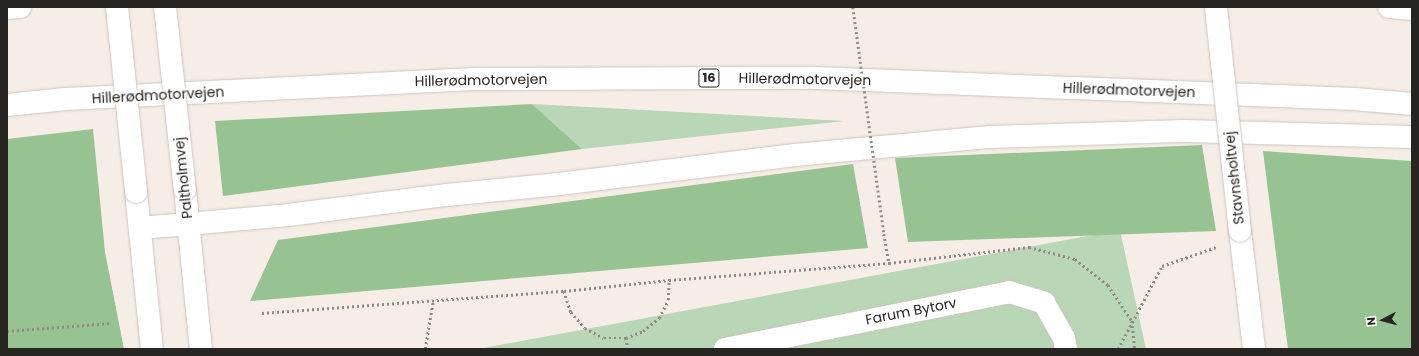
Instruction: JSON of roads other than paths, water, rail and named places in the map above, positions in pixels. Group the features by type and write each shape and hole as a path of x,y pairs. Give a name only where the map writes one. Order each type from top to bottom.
{"main road":[{"path":"7,8 20,7"},
{"path":"117,7 152,349"},
{"name":"Paltholmvej","path":"165,7 201,349"},
{"name":"Stavnsholtvej","path":"1216,7 1254,349"},
{"path":"1389,7 1412,9"},
{"name":"Hillerødmotorvejen","path":"7,105 66,99 480,79 799,78 1355,99 1412,104"},
{"path":"140,228 288,215 447,195 559,184 796,155 990,137 1185,131 1412,137"},
{"name":"Farum Bytorv","path":"726,349 1008,292 1044,302 1064,338 1066,349"}]}
